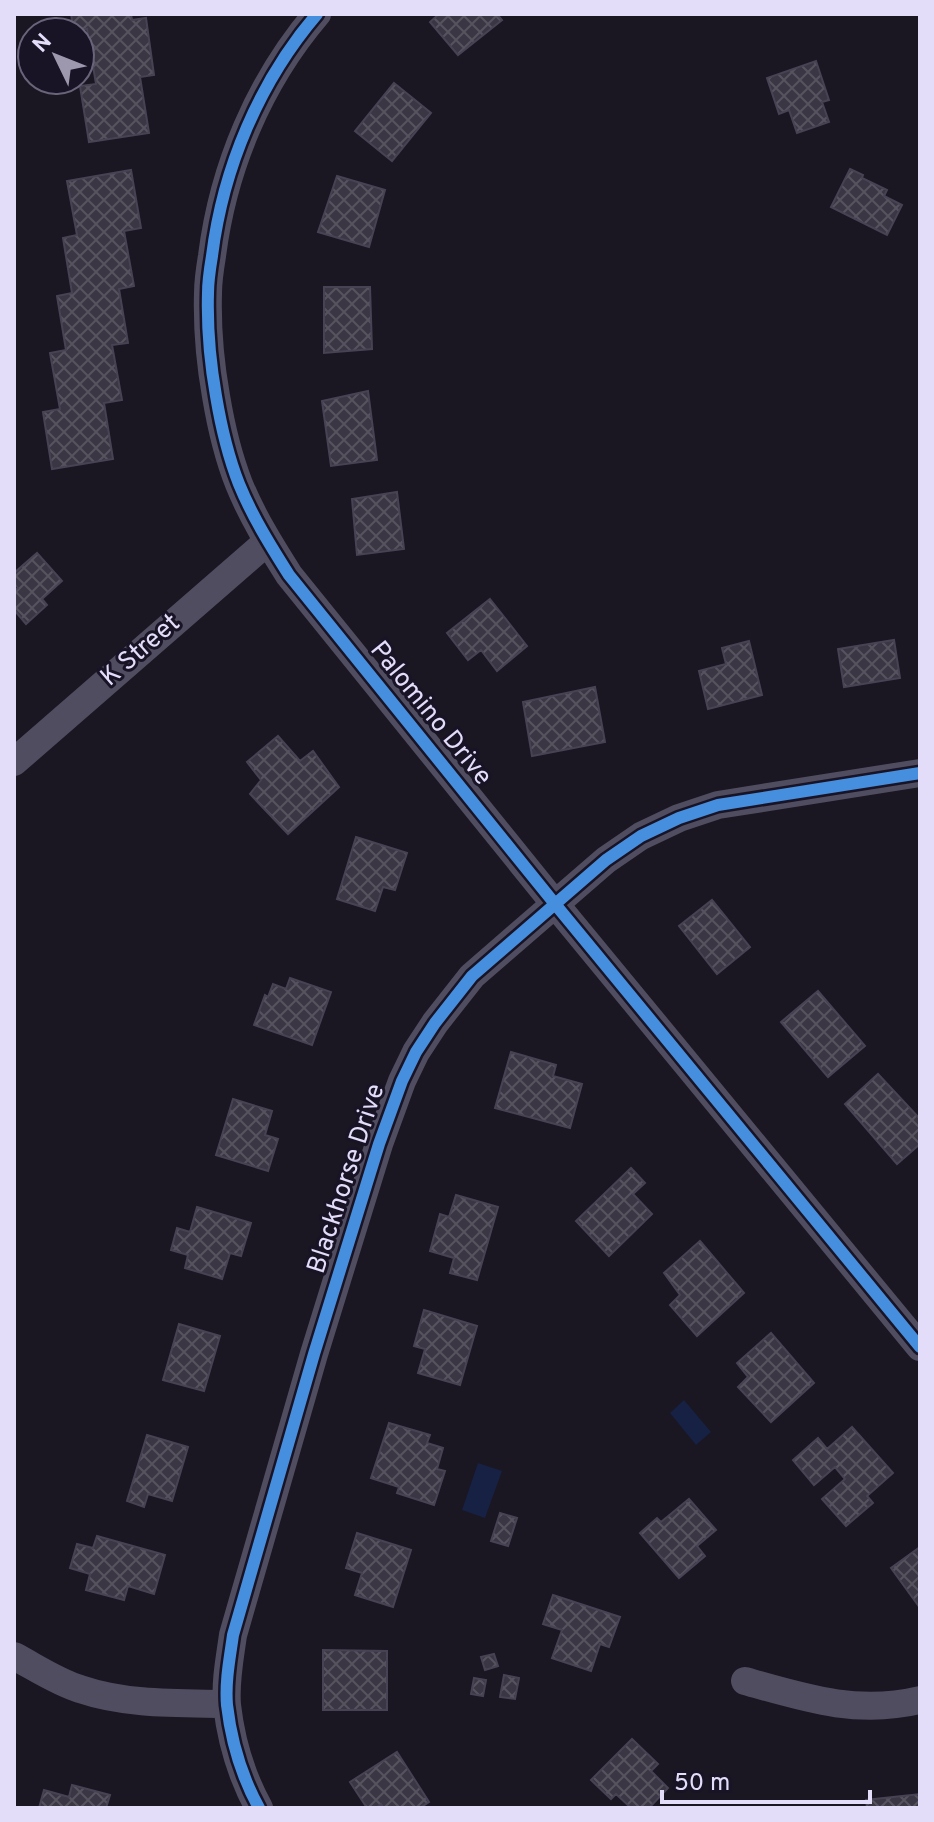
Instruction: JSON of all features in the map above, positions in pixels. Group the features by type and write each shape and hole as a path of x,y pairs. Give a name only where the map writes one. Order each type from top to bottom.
{"street":[{"name":"Palomino Drive","path":"317,14 275,73 233,162 216,225 208,290 212,376 224,436 238,482 255,520 289,575 920,1347"},
{"name":"K Street","path":"17,754 268,541"},
{"name":"Blackhorse Drive","path":"259,1808 235,1749 227,1704 233,1635 314,1354 379,1144 416,1052 472,976 606,860 641,836 679,818 718,805 920,773"},
{"path":"14,1656 76,1688 111,1698 161,1703 227,1704"},
{"path":"745,1681 834,1704 871,1707 920,1700"}],"water":[{"path":"684,1400 711,1432 696,1445 670,1413"},
{"path":"478,1463 502,1471 485,1518 462,1510"}],"building":[{"path":"131,14 132,20 146,18 154,75 140,77 149,133 89,142 82,96 96,96 96,16 71,16"},
{"path":"439,14 497,14 502,20 458,55 430,22"},
{"path":"816,61 829,100 822,102 829,122 797,133 789,110 779,114 767,78"},
{"path":"394,83 431,113 392,161 355,131"},
{"path":"850,169 887,190 884,196 902,205 887,235 831,207"},
{"path":"131,170 141,228 124,231 134,286 119,289 128,343 112,345 122,400 104,403 113,459 52,469 43,412 60,409 50,353 66,350 57,296 72,293 63,238 77,235 67,181"},
{"path":"337,176 385,190 369,247 318,232"},
{"path":"324,287 370,287 372,349 324,353"},
{"path":"368,391 377,460 331,466 322,401"},
{"path":"397,492 404,549 357,555 352,499"},
{"path":"37,553 62,581 42,599 47,605 26,624 14,610 14,591 18,588 14,583 14,573"},
{"path":"490,599 527,646 497,671 481,650 468,660 447,633"},
{"path":"894,640 900,678 844,687 838,649"},
{"path":"749,641 762,695 708,709 699,671 726,664 722,648"},
{"path":"595,687 605,742 532,756 523,702"},
{"path":"278,736 300,761 313,751 339,787 288,834 250,794 261,780 247,762"},
{"path":"356,837 407,853 395,890 383,887 375,911 337,899"},
{"path":"712,900 750,947 717,974 679,926"},
{"path":"290,978 331,992 312,1045 254,1025 265,995 268,997 273,984 286,989"},
{"path":"818,991 865,1046 828,1077 781,1022"},
{"path":"511,1052 556,1065 553,1076 582,1084 570,1128 495,1108"},
{"path":"878,1074 920,1119 920,1144 897,1164 845,1104"},
{"path":"233,1099 272,1111 265,1135 278,1139 268,1171 216,1155"},
{"path":"631,1168 645,1183 633,1194 652,1214 609,1256 576,1221"},
{"path":"456,1195 498,1207 477,1280 450,1273 454,1258 430,1251 440,1214 449,1217"},
{"path":"197,1207 251,1223 241,1256 230,1253 222,1279 185,1268 188,1255 171,1250 177,1228 190,1232"},
{"path":"700,1241 744,1293 697,1336 670,1305 680,1295 664,1273"},
{"path":"424,1310 477,1326 460,1385 418,1373 425,1349 414,1346"},
{"path":"179,1324 220,1336 204,1391 163,1380"},
{"path":"771,1333 814,1383 771,1422 738,1387 748,1377 737,1363"},
{"path":"389,1423 430,1435 427,1443 443,1448 437,1469 445,1471 434,1505 397,1493 399,1487 371,1478"},
{"path":"852,1427 893,1473 867,1496 873,1503 846,1526 822,1499 845,1479 835,1467 814,1485 793,1460 818,1438 827,1449"},
{"path":"147,1435 188,1447 172,1501 148,1494 144,1507 127,1501"},
{"path":"689,1499 716,1530 697,1546 705,1556 679,1578 640,1533 657,1518 661,1522"},
{"path":"500,1513 517,1518 508,1546 491,1541"},
{"path":"357,1533 411,1550 393,1607 355,1595 362,1573 346,1568"},
{"path":"97,1536 165,1555 154,1594 128,1586 124,1600 86,1590 90,1574 70,1568 77,1544 93,1548"},
{"path":"920,1547 920,1608 891,1568"},
{"path":"553,1595 620,1617 609,1647 600,1644 591,1671 552,1658 562,1630 543,1624"},
{"path":"323,1650 387,1651 387,1710 323,1710"},
{"path":"494,1654 498,1666 485,1670 481,1657"},
{"path":"504,1675 519,1678 515,1699 500,1697"},
{"path":"474,1678 486,1680 483,1696 471,1694"},
{"path":"632,1739 658,1764 651,1771 668,1788 649,1808 631,1808 616,1794 611,1799 591,1780"},
{"path":"397,1752 429,1802 420,1808 383,1808 381,1804 376,1808 367,1808 350,1782"},
{"path":"72,1785 110,1795 106,1808 39,1808 44,1790 69,1797"},
{"path":"920,1794 920,1808 867,1808 866,1800"}],"cycle path":[{"path":"317,14 296,40 261,97 235,159 217,223 208,288 209,344 225,441 244,496 289,575 920,1347"},
{"path":"259,1808 242,1771 227,1705 233,1635 314,1354 379,1144 416,1052 472,976 606,860 641,836 679,818 718,805 920,773"}]}
